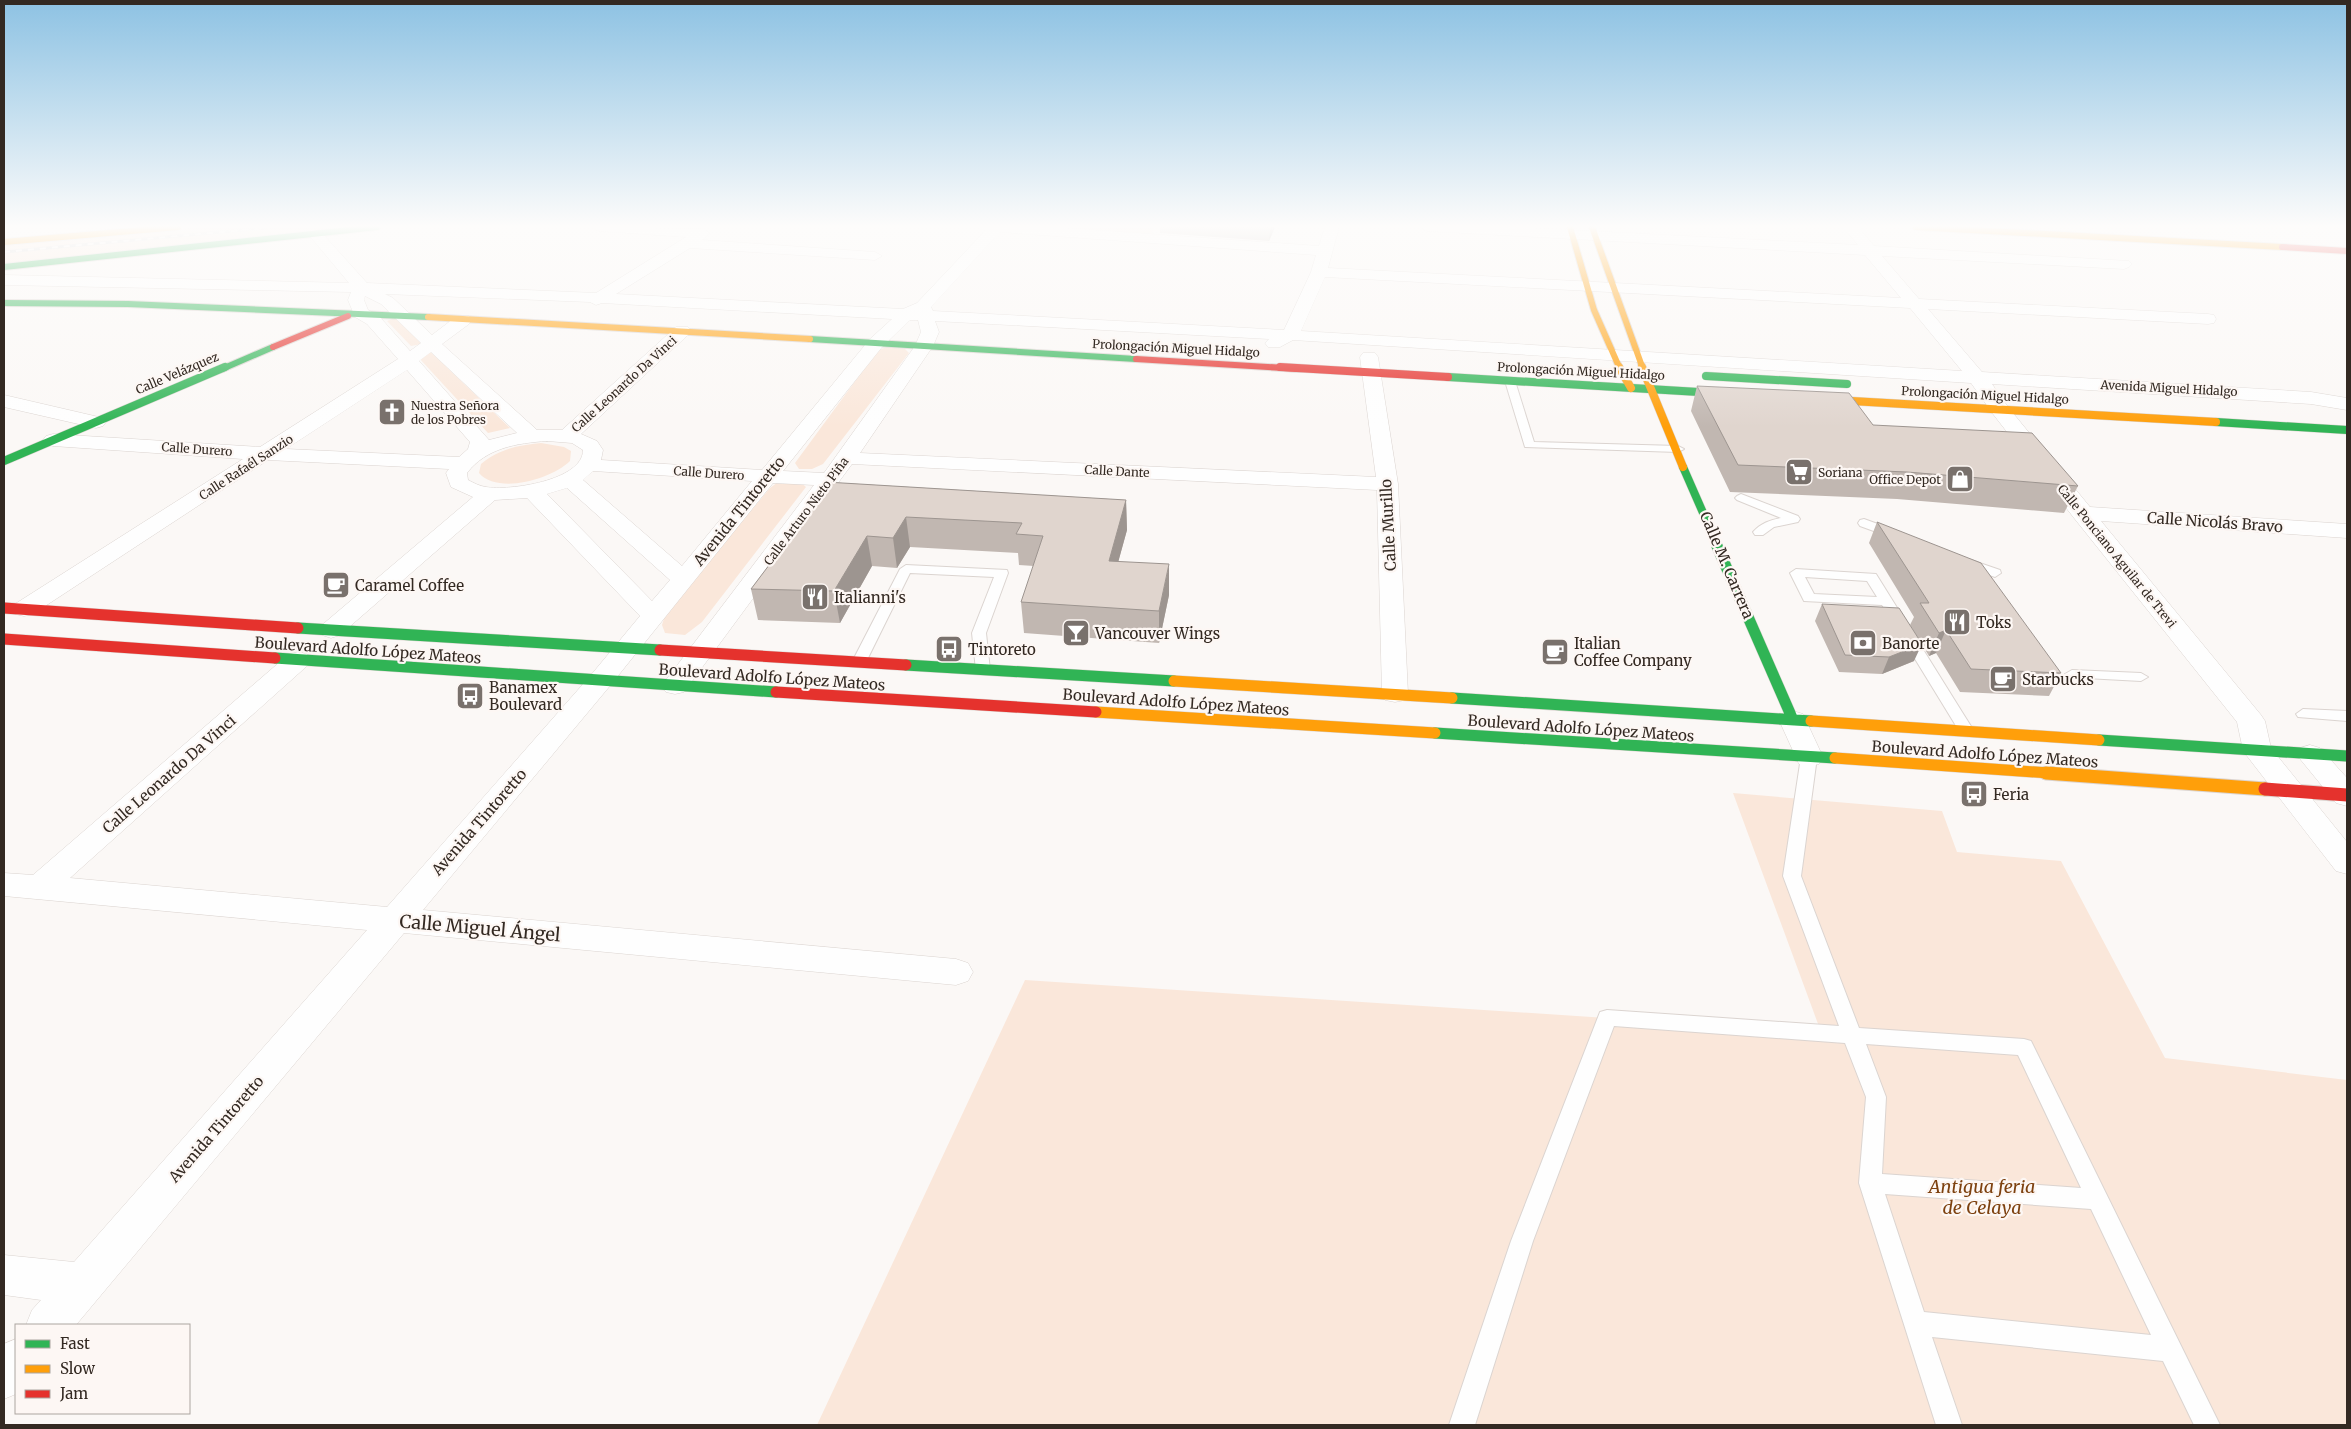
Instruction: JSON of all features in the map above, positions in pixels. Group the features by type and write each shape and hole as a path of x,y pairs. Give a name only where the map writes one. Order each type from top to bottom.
{"main road":[{"path":"103,294 326,299"},
{"path":"1589,294 1614,365 1630,388"},
{"name":"Calle M. Carrera","path":"1614,294 1646,367 1651,389 1794,720"},
{"name":"Prolongación Miguel Hidalgo","path":"4,303 128,304 356,300 400,316 463,320 682,331 911,328 1369,361 1510,381 1741,395"},
{"name":"Calle Velázquez","path":"4,461 96,422 356,300"},
{"path":"386,301 416,302"},
{"name":"Prolongación Miguel Hidalgo","path":"1255,350 1280,352"},
{"path":"1694,375 1861,384"},
{"name":"Prolongación Miguel Hidalgo","path":"1801,398 1996,398 2347,430"},
{"path":"2307,410 2347,412"},
{"name":"Boulevard Adolfo López Mateos","path":"4,608 331,630 1394,694 2347,756"},
{"name":"Boulevard Adolfo López Mateos","path":"4,640 675,686 1809,757 2286,789 2347,795"}],"street":[{"path":"245,294 386,301 400,316 532,436"},
{"path":"352,294 408,361 480,442 456,473 458,483 469,490 490,494 533,490 569,479 588,465 593,455 593,450 585,442 567,436 532,436 509,440 470,457"},
{"path":"584,311 605,294"},
{"path":"911,328 940,294"},
{"path":"1255,350 1290,335 1309,294"},
{"path":"1726,294 2208,319"},
{"name":"Calle Ponciano Aguilar de Trevi","path":"1906,294 1972,384 1996,398 2082,513 2251,721 2257,750"},
{"path":"356,300 598,298 911,328 1290,335 1614,365 1972,384 2311,398 2347,404"},
{"name":"Calle Rafaél Sanzio","path":"24,609 267,454 408,361 463,320"},
{"name":"Calle Arturo Nieto Piña","path":"675,686 698,652 846,458 911,328"},
{"name":"Avenida Tintoretto","path":"49,1324 600,681 652,615 768,477 911,328"},
{"name":"Calle Leonardo Da Vinci","path":"567,436 682,331"},
{"name":"Calle Murillo","path":"1369,361 1387,484 1394,694"},
{"path":"4,401 96,422"},
{"name":"Calle Durero","path":"53,440 267,454 470,457"},
{"name":"Calle Dante","path":"846,458 1387,484"},
{"name":"Calle Durero","path":"588,465 830,480"},
{"path":"569,479 683,579"},
{"path":"533,490 652,615"},
{"path":"331,630 490,494"},
{"name":"Calle Nicolás Bravo","path":"2082,513 2347,531"},
{"name":"Calle Leonardo Da Vinci","path":"40,887 298,660"},
{"name":"Calle M. Carrera","path":"1794,720 1809,757"},
{"path":"2257,750 2286,789 2347,863"},
{"path":"2310,754 2347,795"},
{"name":"Calle Miguel Ángel","path":"4,884 956,972"},
{"path":"4,1275 83,1284"},
{"path":"4,1376 15,1363"}],"lane":[{"path":"1510,381 1528,445 1678,449"},
{"path":"1741,498 1794,519 1770,524 1759,532"},
{"path":"1864,523 1908,540"},
{"path":"1960,560 1996,573"},
{"path":"858,662 906,569 1002,573 980,633 983,670"},
{"path":"1887,601 1809,598 1796,573 1871,577 1887,601 1966,731"},
{"path":"2072,674 2141,677"},
{"path":"2303,714 2347,716"},
{"path":"1809,757 1792,876 1876,1097 1870,1183 1914,1324 1949,1425"},
{"path":"1462,1425 1522,1241 1607,1018 2024,1047 2207,1425"},
{"path":"1870,1183 2099,1199"},
{"path":"1914,1324 2170,1349"}],"green space":[{"path":"395,318 422,344 411,346 387,321"},
{"path":"887,347 905,349 909,353 823,464 812,469 799,469 795,463 878,350"},
{"path":"431,352 510,428 488,433 419,358"},
{"path":"541,443 564,447 571,451 570,461 551,474 538,479 511,484 488,480 479,473 481,464 502,451"},
{"path":"782,479 798,480 806,487 702,622 685,635 665,633 662,625 666,612 770,488"},
{"name":"Antigua feria de Celaya","path":"1733,793 1942,811 1957,852 2061,861 2165,1058 2347,1080 2347,1425 817,1425 1025,980 1821,1032"}],"building":[{"path":"1697,386 1849,393 1873,425 2032,433 2078,486 1907,472 1738,465"},
{"path":"826,482 1126,500 1109,561 1169,564 1159,611 1021,602 1043,536 1016,534 1022,523 906,517 893,538 867,536 834,591 751,589 788,540"},
{"path":"1877,522 1981,563 2061,673 1971,669 1946,630 1939,633 1920,603 1929,603"},
{"path":"1822,604 1899,608 1922,644 1889,657 1845,655"}],"traffic: fast":[{"path":"4,303 128,304 428,317"},
{"path":"810,339 1136,359"},
{"path":"4,461 273,347"},
{"path":"1706,376 1847,384"},
{"path":"1448,377 1732,394"},
{"path":"2216,422 2347,430"},
{"path":"1683,467 1793,720"},
{"path":"298,628 660,650"},
{"path":"275,658 776,692"},
{"path":"906,665 1174,681"},
{"path":"1452,698 1811,721"},
{"path":"1435,733 1835,758"},
{"path":"2099,740 2347,756"}],"traffic: slow":[{"path":"1589,294 1602,330 1631,388"},
{"path":"1615,294 1658,408 1683,467"},
{"path":"428,317 810,339"},
{"path":"1817,399 2216,422"},
{"path":"1174,681 1452,698"},
{"path":"1096,712 1435,733"},
{"path":"1811,721 2099,740"},
{"path":"1835,758 2265,789"}],"traffic: jam":[{"path":"273,347 348,316"},
{"path":"1136,359 1448,377"},
{"path":"4,608 298,628"},
{"path":"4,639 275,658"},
{"path":"660,650 906,665"},
{"path":"776,692 1096,712"},
{"path":"2265,789 2347,795"}],"place":[{"name":"Nuestra Señora de los Pobres","path":"392,412"},
{"name":"Soriana","path":"1799,472"},
{"name":"Office Depot","path":"1960,479"},
{"name":"Caramel Coffee","path":"336,585"},
{"name":"Italianni's","path":"815,597"},
{"name":"Toks","path":"1957,622"},
{"name":"Vancouver Wings","path":"1076,633"},
{"name":"Banorte","path":"1863,643"},
{"name":"Tintoreto","path":"949,649"},
{"name":"Italian Coffee Company","path":"1555,652"},
{"name":"Starbucks","path":"2003,679"},
{"name":"Banamex Boulevard","path":"470,696"},
{"name":"Feria","path":"1974,794"}]}
